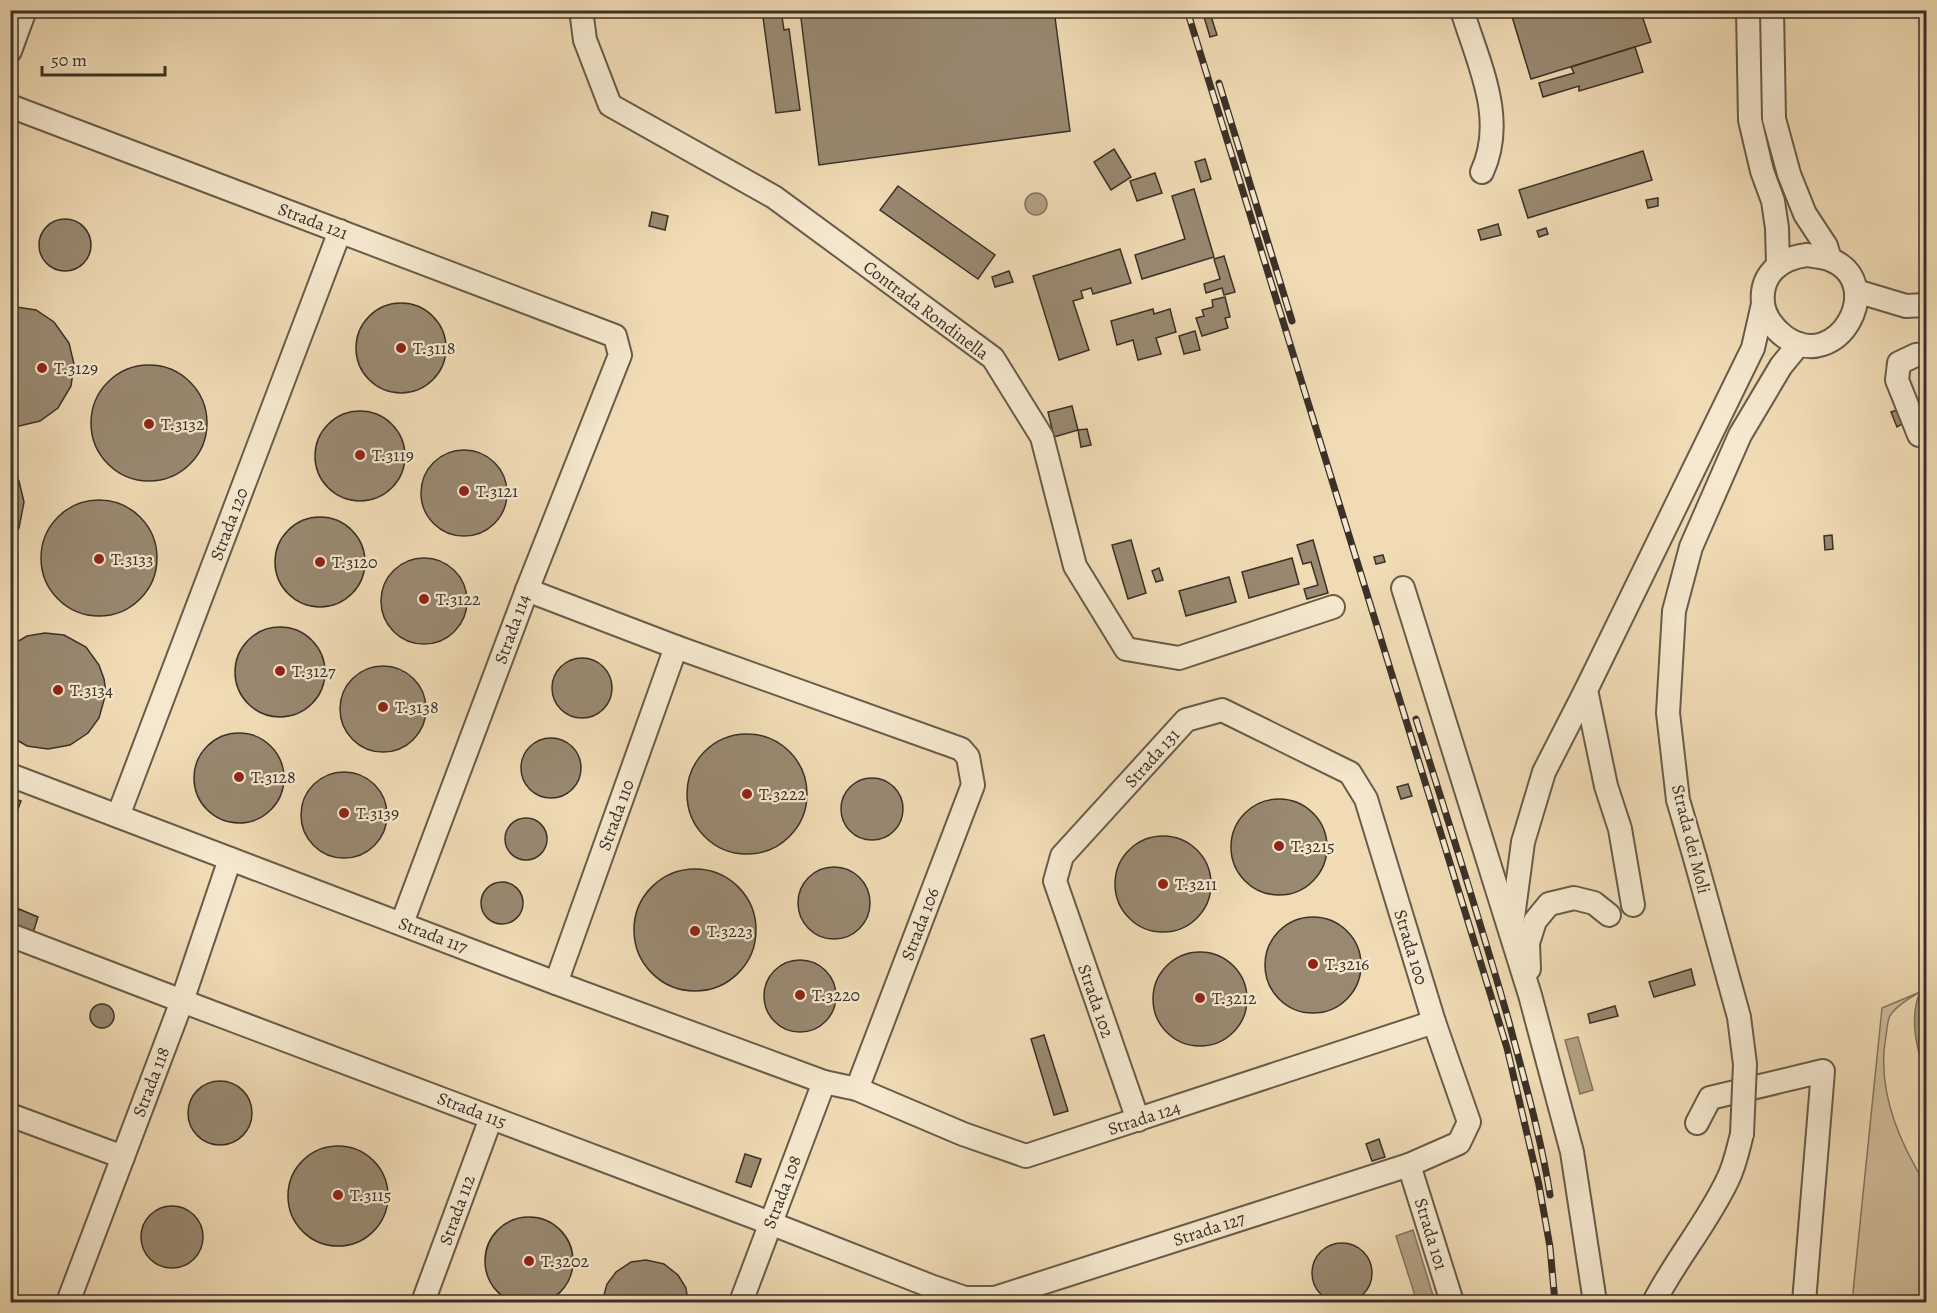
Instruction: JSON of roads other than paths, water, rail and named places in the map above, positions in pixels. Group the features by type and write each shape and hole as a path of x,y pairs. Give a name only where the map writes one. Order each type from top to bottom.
{"street":[{"path":"10,51 25,10"},
{"name":"Contrada Rondinella","path":"581,10 585,40 610,105 774,197 993,358 1041,438 1075,566 1126,649 1179,658 1333,607"},
{"path":"1461,10 1491,107 1492,142 1482,172"},
{"path":"1748,10 1750,120 1762,171 1773,201 1778,228 1778,265"},
{"path":"1772,10 1774,119 1789,174 1805,214 1826,246 1830,259"},
{"name":"Strada 121","path":"10,106 615,336"},
{"name":"Strada 120","path":"118,816 340,231"},
{"path":"1510,932 1523,842 1544,772 1753,348 1765,284 1778,265 1792,257 1807,255 1830,259 1845,270 1856,291 1857,304 1844,330 1832,339 1815,346 1789,340 1772,325 1763,304"},
{"path":"1856,291 1906,306 1926,305"},
{"name":"Strada 114","path":"402,923 526,590 620,355 615,336"},
{"name":"Strada dei Moli","path":"1654,1302 1665,1280 1709,1214 1729,1177 1742,1134 1745,1064 1739,1017 1678,800 1668,713 1674,612 1691,547 1740,435 1781,366 1799,344"},
{"path":"1919,435 1897,380 1899,363 1916,355 1926,354"},
{"path":"1404,588 1530,995 1572,1152 1594,1302"},
{"path":"526,590 676,647"},
{"name":"Strada 106","path":"676,647 961,749 968,757 973,785 857,1089"},
{"name":"Strada 110","path":"556,983 676,647"},
{"path":"1586,690 1606,786 1620,829 1633,905"},
{"name":"Strada 131","path":"1055,881 1062,856 1186,720 1222,710 1350,773"},
{"name":"Strada 100","path":"1350,773 1366,799 1434,1022 1469,1122"},
{"name":"Strada 117","path":"10,775 556,983 824,1082 857,1089"},
{"name":"Strada 118","path":"68,1302 182,1001 230,859"},
{"name":"Strada 102","path":"1055,881 1138,1120"},
{"path":"1530,995 1528,943 1535,921 1549,904 1574,898 1594,903 1609,915"},
{"name":"Strada 115","path":"10,935 770,1223 936,1295"},
{"name":"Strada 124","path":"857,1089 963,1134 1026,1156 1434,1022"},
{"path":"1697,1124 1710,1098 1823,1071 1804,1302"},
{"name":"Strada 108","path":"741,1302 824,1082"},
{"path":"10,1115 123,1157"},
{"name":"Strada 112","path":"423,1302 491,1118"},
{"name":"Strada 127","path":"936,1295 995,1298 1409,1165 1459,1143 1469,1122"},
{"name":"Strada 101","path":"1409,1165 1452,1302"}],"water":[{"path":"1036,193 1044,196 1047,204 1044,212 1036,215 1028,212 1025,204 1028,196"},
{"path":"1926,989 1926,1079 1917,1047 1915,1013 1920,992"},
{"path":"1578,1037 1593,1090 1580,1094 1565,1040"},
{"path":"1413,1230 1435,1302 1417,1302 1396,1236"}],"railway":[{"path":"1187,10 1507,1048 1539,1185 1550,1247 1555,1302"},
{"path":"1219,83 1292,321"},
{"path":"1416,719 1509,1022 1537,1130 1550,1195"}],"place":[{"name":"T.3118","path":"401,348"},
{"name":"T.3129","path":"42,368"},
{"name":"T.3132","path":"149,424"},
{"name":"T.3119","path":"360,455"},
{"name":"T.3121","path":"464,491"},
{"name":"T.3133","path":"99,559"},
{"name":"T.3120","path":"320,562"},
{"name":"T.3122","path":"424,599"},
{"name":"T.3127","path":"280,671"},
{"name":"T.3134","path":"58,690"},
{"name":"T.3138","path":"383,707"},
{"name":"T.3128","path":"239,777"},
{"name":"T.3222","path":"747,794"},
{"name":"T.3139","path":"344,813"},
{"name":"T.3215","path":"1279,846"},
{"name":"T.3211","path":"1163,884"},
{"name":"T.3223","path":"695,931"},
{"name":"T.3216","path":"1313,964"},
{"name":"T.3220","path":"800,995"},
{"name":"T.3212","path":"1200,998"},
{"name":"T.3115","path":"338,1195"},
{"name":"T.3202","path":"529,1261"}]}
